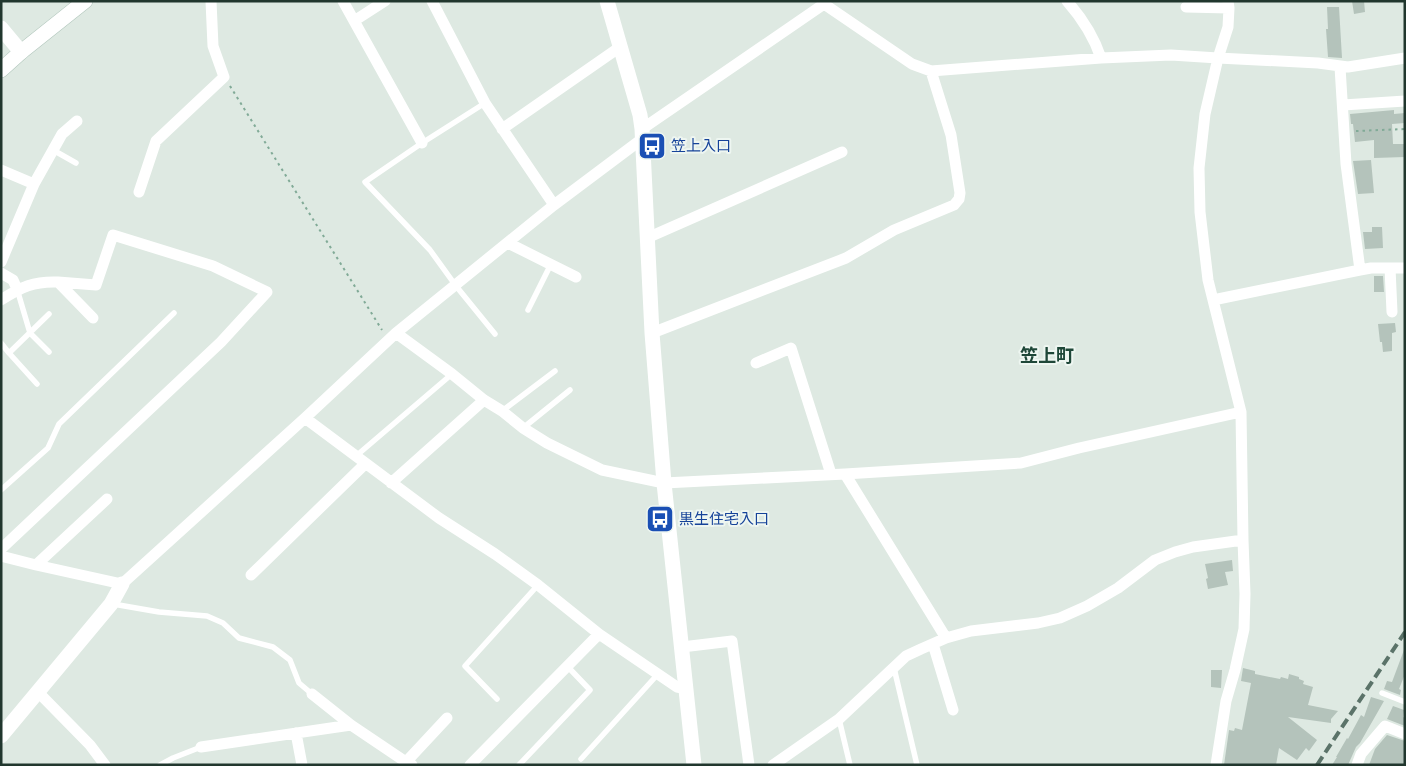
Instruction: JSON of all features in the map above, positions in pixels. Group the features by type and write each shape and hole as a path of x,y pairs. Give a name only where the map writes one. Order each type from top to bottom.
{"street":[{"path":"1,70 85,1"},
{"path":"139,192 156,142 224,77 213,46 211,1"},
{"path":"343,1 422,142"},
{"path":"354,21 385,1"},
{"path":"432,1 485,103 554,205"},
{"path":"607,1 640,115 652,333 664,483 694,765"},
{"path":"1067,1 1097,45 1101,58"},
{"path":"1,736 111,604 122,584 392,337 642,134 824,2 912,64 931,71 1101,58 1171,55 1318,63 1340,67 1405,58"},
{"path":"1186,7 1229,5 1228,27 1218,58 1205,114 1199,168 1200,212 1208,280 1241,412 1244,629 1226,702 1216,765"},
{"path":"1,28 21,52"},
{"path":"502,129 620,47"},
{"path":"1340,67 1346,164 1360,270"},
{"path":"652,333 846,258 894,230 954,205 959,199 960,192 951,136 931,71"},
{"path":"1343,105 1405,102"},
{"path":"1,262 34,184 62,134 78,121"},
{"path":"647,238 842,152"},
{"path":"1,170 34,184"},
{"path":"1,300 17,289 44,282 96,285 113,235 213,266 267,292 221,342 1,549"},
{"path":"508,243 576,276"},
{"path":"1390,268 1392,312"},
{"path":"1212,300 1360,270 1405,268"},
{"path":"1,273 13,280 17,289"},
{"path":"58,282 93,318"},
{"path":"392,337 452,374 484,400 548,443 602,470 664,483 1021,463 1079,448 1241,412"},
{"path":"756,363 791,348 831,474"},
{"path":"391,483 484,400"},
{"path":"305,418 439,518 495,554 538,585 599,634 677,687 687,689"},
{"path":"251,575 365,464"},
{"path":"845,474 946,638"},
{"path":"36,565 107,499"},
{"path":"773,765 788,760 839,719 906,656 946,638 971,631 1038,623 1060,618 1087,606 1118,588 1155,560 1193,547 1243,540"},
{"path":"1,556 122,584"},
{"path":"470,765 599,634"},
{"path":"682,647 732,641 749,765"},
{"path":"933,644 953,710"},
{"path":"38,692 90,745 105,765"},
{"path":"312,694 351,725 409,763 447,718"},
{"path":"200,748 351,725"},
{"path":"1358,765 1361,754 1384,726 1405,734"},
{"path":"296,733 302,765"}],"lane":[{"path":"485,103 422,142 366,182 430,250 495,334"},
{"path":"53,150 76,163"},
{"path":"528,310 550,264"},
{"path":"17,289 30,333 49,352"},
{"path":"1,490 48,448 59,424 174,313"},
{"path":"9,353 49,314"},
{"path":"1,343 36,384"},
{"path":"502,411 556,370"},
{"path":"356,456 452,374"},
{"path":"524,428 570,390"},
{"path":"497,699 465,666 538,585"},
{"path":"111,604 158,612 207,616 224,623 239,638 273,647 290,660 299,683 312,694"},
{"path":"519,765 590,690 568,667"},
{"path":"894,668 917,765"},
{"path":"581,759 658,674"},
{"path":"1382,693 1405,702"},
{"path":"839,719 850,765"},
{"path":"160,765 172,758 200,748"}],"path":[{"path":"224,77 392,337"},
{"path":"1344,131 1405,129"}],"building":[{"path":"1352,1 1364,1 1365,12 1354,14"},
{"path":"1327,7 1339,7 1342,58 1328,57"},
{"path":"1394,110 1394,114 1405,113 1405,123 1392,124 1393,144 1405,144 1405,157 1374,158 1374,140 1355,142 1350,114"},
{"path":"1371,160 1374,193 1358,194 1353,161"},
{"path":"1372,227 1382,227 1383,248 1365,249 1363,232 1372,232"},
{"path":"1374,276 1383,276 1384,292 1374,292"},
{"path":"1395,323 1396,332 1392,333 1392,351 1383,352 1378,324"},
{"path":"1232,560 1233,571 1225,572 1228,585 1208,589 1205,564"},
{"path":"1404,650 1405,674 1399,689 1401,690 1400,695 1384,689 1387,681 1392,682"},
{"path":"1243,668 1255,671 1255,674 1280,679 1281,677 1288,679 1289,674 1299,677 1299,679 1304,681 1303,684 1313,687 1308,705 1338,711 1331,719 1331,723 1288,717 1317,740 1309,751 1306,748 1297,760 1279,748 1276,765 1224,765 1229,730 1234,731 1235,728 1242,730 1251,683 1241,681"},
{"path":"1211,670 1222,670 1221,688 1211,687"},
{"path":"1371,697 1384,701 1356,747 1348,765 1332,765 1361,715 1364,717"},
{"path":"1393,706 1404,710 1405,726 1387,719"},
{"path":"1387,735 1405,741 1405,765 1369,765 1375,749"}],"railway":[{"path":"1317,765 1405,632"}],"place":[{"name":"笠上入口","path":"652,146"},
{"name":"黒生住宅入口","path":"660,519"}],"district":[{"name":"笠上町","path":"1047,356"}]}
